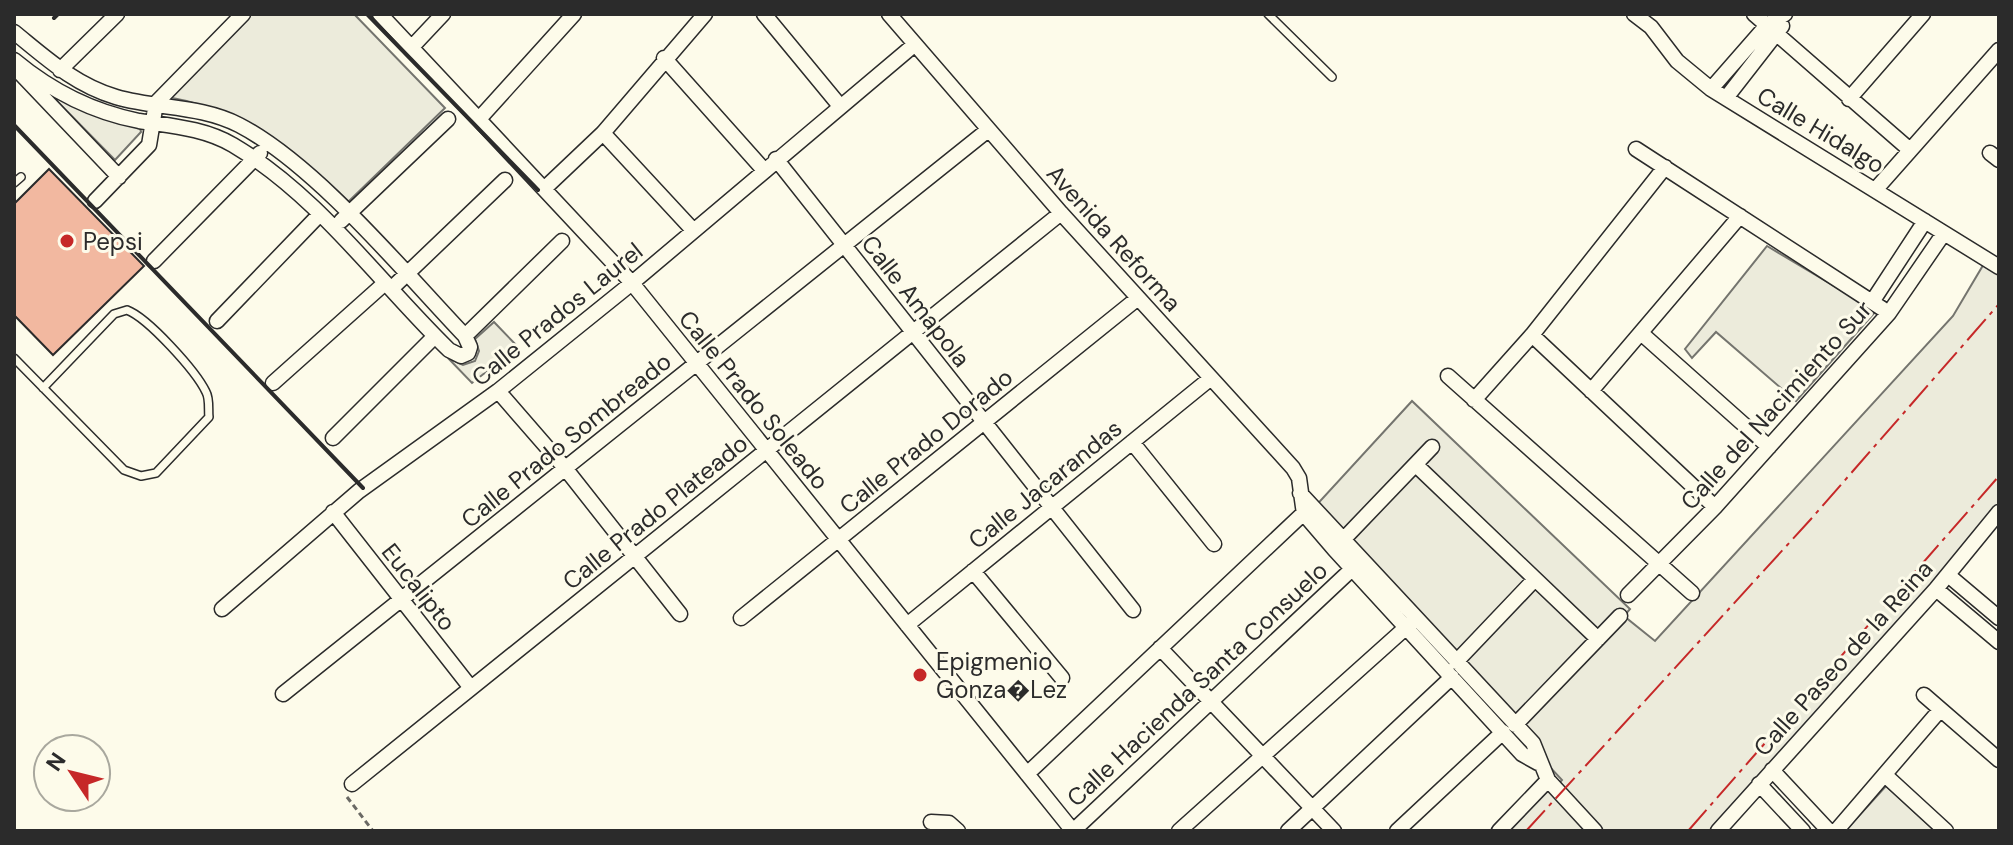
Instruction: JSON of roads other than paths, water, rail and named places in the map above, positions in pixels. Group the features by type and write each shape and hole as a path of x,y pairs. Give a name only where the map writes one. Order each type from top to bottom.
{"street":[{"path":"60,70 117,14"},
{"path":"95,201 149,145 156,103 243,14"},
{"name":"Calle Prado Soleado","path":"380,14 632,283 1073,831"},
{"path":"411,48 443,14"},
{"path":"479,119 574,14"},
{"path":"545,188 603,133 664,58 705,14"},
{"path":"764,14 840,106"},
{"name":"Avenida Reforma","path":"889,14 1061,213 1293,468 1308,509 1456,662 1509,728 1522,754 1538,763 1548,780 1595,831"},
{"name":"Calle Hidalgo","path":"1634,14 1651,27 1677,61 1711,89 1999,267"},
{"path":"1754,14 1910,150"},
{"path":"1726,98 1786,14"},
{"path":"1849,99 1923,14"},
{"path":"1711,89 1773,30"},
{"path":"14,32 60,70 97,90 213,115 240,125 294,162 465,336 470,347 468,353 461,356 435,336 298,191 231,143 205,132 105,112 53,89 14,63"},
{"name":"Calle Prados Laurel","path":"222,609 333,512 498,391 632,283 763,169 914,45"},
{"path":"1876,189 1999,50"},
{"path":"664,58 763,169"},
{"path":"14,63 119,177"},
{"path":"333,228 448,119"},
{"name":"Calle Prado Sombreado","path":"283,694 988,130"},
{"path":"603,133 692,229"},
{"path":"154,261 268,144"},
{"path":"1636,149 1889,313"},
{"name":"Calle Amapola","path":"776,159 1133,610"},
{"path":"1474,400 1532,335 1665,167"},
{"path":"273,383 406,274 505,180"},
{"name":"Calle Prado Plateado","path":"352,784 1061,213"},
{"path":"217,321 320,214"},
{"path":"1591,391 1740,216"},
{"name":"Calle del Nacimiento Sur","path":"1872,302 1925,221"},
{"name":"Calle del Nacimiento Sur","path":"1628,595 1715,507 1889,313 1944,233"},
{"path":"465,336 562,241"},
{"name":"Calle Prado Dorado","path":"741,618 1138,298"},
{"path":"1641,333 1769,447"},
{"path":"1532,335 1715,507"},
{"path":"333,438 435,336"},
{"path":"1448,376 1692,593"},
{"name":"Calle Jacarandas","path":"907,625 1211,378"},
{"path":"498,391 565,468 680,614"},
{"path":"1132,442 1214,544"},
{"path":"1339,544 1432,447"},
{"path":"1416,465 1598,639"},
{"path":"1027,774 1308,509"},
{"name":"Eucalipto","path":"333,512 471,688"},
{"name":"Calle Paseo de la Reina","path":"1718,831 1936,589 1999,512"},
{"name":"Avenida Reforma","path":"1339,544 1352,569 1403,627 1509,728"},
{"name":"Calle Hacienda Santa Consuelo","path":"1073,831 1352,569"},
{"path":"973,571 1062,678"},
{"path":"1948,575 1999,618"},
{"path":"1456,662 1535,579"},
{"path":"1936,589 1999,642"},
{"path":"1397,831 1509,728 1620,616"},
{"path":"1179,831 1261,754 1403,627 1416,619"},
{"path":"1160,648 1334,831"},
{"path":"1288,831 1452,677"},
{"path":"1924,695 1999,760"},
{"path":"1836,831 1940,710"},
{"path":"1772,770 1829,831"},
{"path":"1885,775 1946,831"},
{"path":"1499,831 1548,780"},
{"path":"1759,784 1803,831"},
{"path":"931,822 949,823 958,831"}],"lane":[{"path":"1268,14 1332,77"},
{"path":"14,358 43,388 124,470 141,476 156,473 209,417 208,394 195,377 140,315 127,310 114,314 43,388"}],"place":[{"name":"Pepsi","path":"67,241"},
{"name":"Epigmenio Gonza�Lez","path":"920,675"}]}
